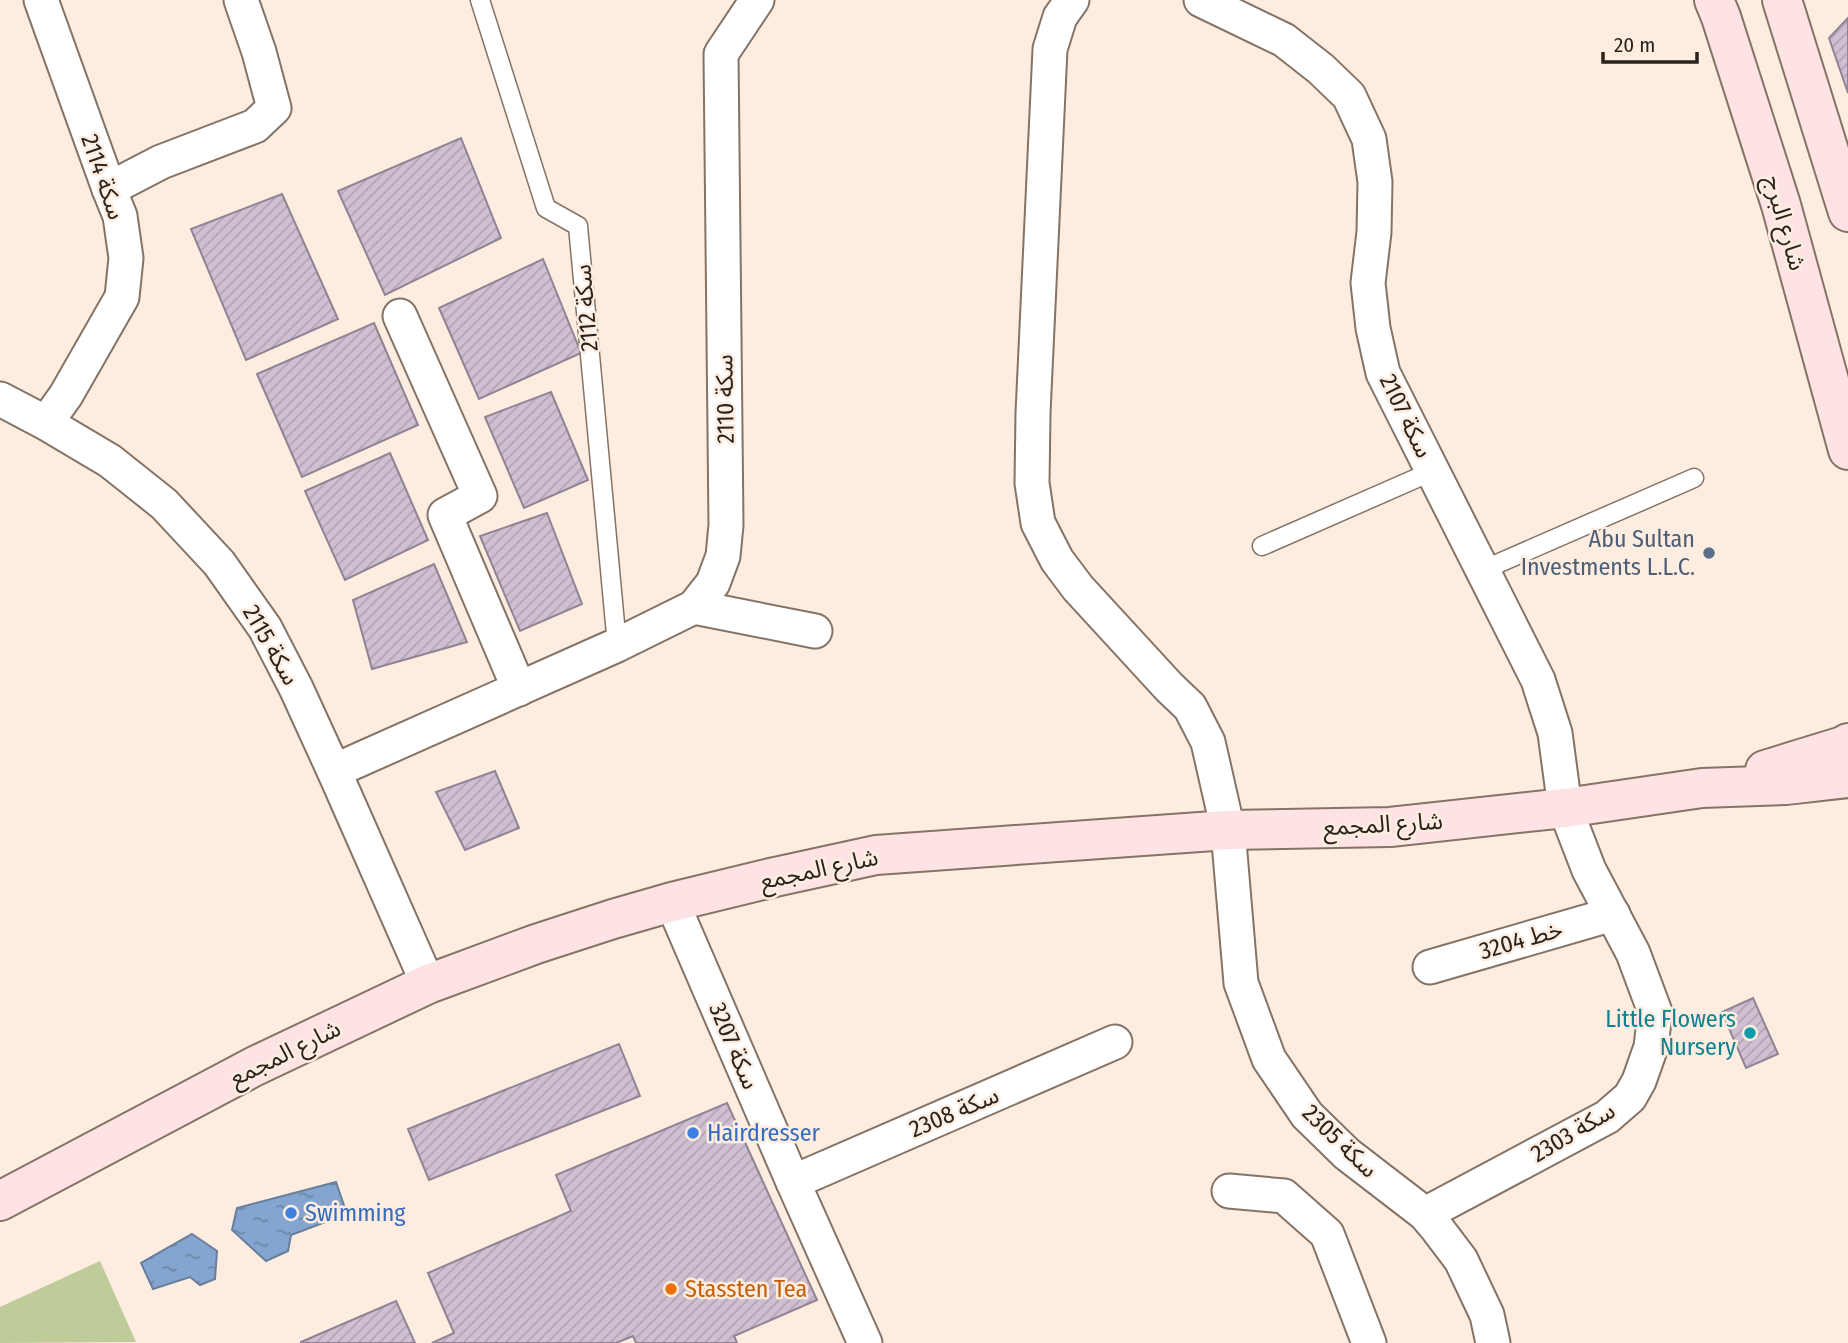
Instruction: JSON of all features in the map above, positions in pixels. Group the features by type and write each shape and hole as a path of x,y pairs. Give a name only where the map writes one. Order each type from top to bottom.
{"street":[{"name":"سكة 2114","path":"41,0 120,216 125,258 122,297 66,395 46,423"},
{"path":"109,189 161,162 255,126 274,108 242,0"},
{"name":"سكة 2110","path":"334,771 519,690 694,607 713,583 723,556 726,525 721,54 757,0"},
{"path":"1072,0 1060,17 1050,49 1033,413 1032,484 1038,523 1057,560 1077,588 1190,706 1208,742 1228,830"},
{"name":"سكة 2107","path":"1201,0 1284,40 1321,69 1349,96 1369,139 1376,182 1368,283 1373,328 1383,373 1538,680 1555,733 1565,808"},
{"name":"شارع البرج","path":"1714,0 1781,205 1848,450"},
{"path":"1782,0 1848,212"},
{"path":"400,316 480,496 445,515 519,690"},
{"name":"سكة 2115","path":"0,399 110,461 164,504 219,563 265,628 296,688 428,984"},
{"path":"694,607 815,631"},
{"name":"شارع المجمع","path":"1702,788 1848,743"},
{"name":"شارع المجمع","path":"0,1201 256,1066 428,984 536,944 672,902 876,855 1228,830 1390,827 1565,808 1702,788 1786,785 1848,778"},
{"name":"سكة 2303","path":"1425,1214 1607,1117 1630,1097 1639,1081 1651,1047 1655,1012 1633,953 1588,870 1565,808"},
{"name":"سكة 2305","path":"1228,830 1241,983 1269,1059 1307,1115 1347,1154 1425,1214 1436,1227 1461,1260 1487,1315 1493,1343"},
{"name":"سكة 3207","path":"672,902 865,1343"},
{"name":"3204 خط","path":"1430,967 1613,914"},
{"name":"سكة 2308","path":"793,1182 1115,1042"},
{"path":"1229,1191 1284,1196 1327,1234 1369,1343"}],"lane":[{"name":"سكة 2112","path":"480,0 546,208 578,226 617,645"},
{"path":"1262,546 1433,471"},
{"path":"1483,570 1694,478"}],"green space":[{"path":"100,1261 136,1342 0,1343 0,1307"}],"water":[{"path":"336,1182 347,1214 291,1235 288,1251 266,1261 232,1230 237,1208"},
{"path":"192,1234 217,1251 215,1279 200,1285 190,1277 153,1289 141,1263"}],"building":[{"path":"1848,18 1848,93 1829,38"},
{"path":"461,138 501,238 385,295 338,191"},
{"path":"282,194 338,319 246,360 191,229"},
{"path":"543,259 581,353 479,399 439,308"},
{"path":"374,323 418,425 302,477 257,374"},
{"path":"551,392 588,480 524,508 485,417"},
{"path":"390,453 428,540 345,580 305,491"},
{"path":"547,513 582,604 520,631 480,536"},
{"path":"434,564 467,642 372,669 353,600"},
{"path":"495,771 519,828 465,850 436,792"},
{"name":"Little Flowers Nursery","path":"1753,998 1778,1054 1746,1068 1722,1012"},
{"path":"619,1044 640,1096 429,1180 408,1129"},
{"path":"727,1103 817,1300 734,1336 737,1343 636,1343 633,1336 616,1343 432,1343 454,1333 428,1273 571,1211 556,1175"},
{"path":"396,1301 415,1343 301,1343 301,1342"}],"place":[{"name":"Abu Sultan Investments L.L.C.","path":"1709,553"},
{"name":"Little Flowers Nursery","path":"1750,1033"},
{"name":"Hairdresser","path":"693,1133"},
{"name":"Swimming","path":"291,1213"},
{"name":"Stassten Tea","path":"671,1289"}]}
